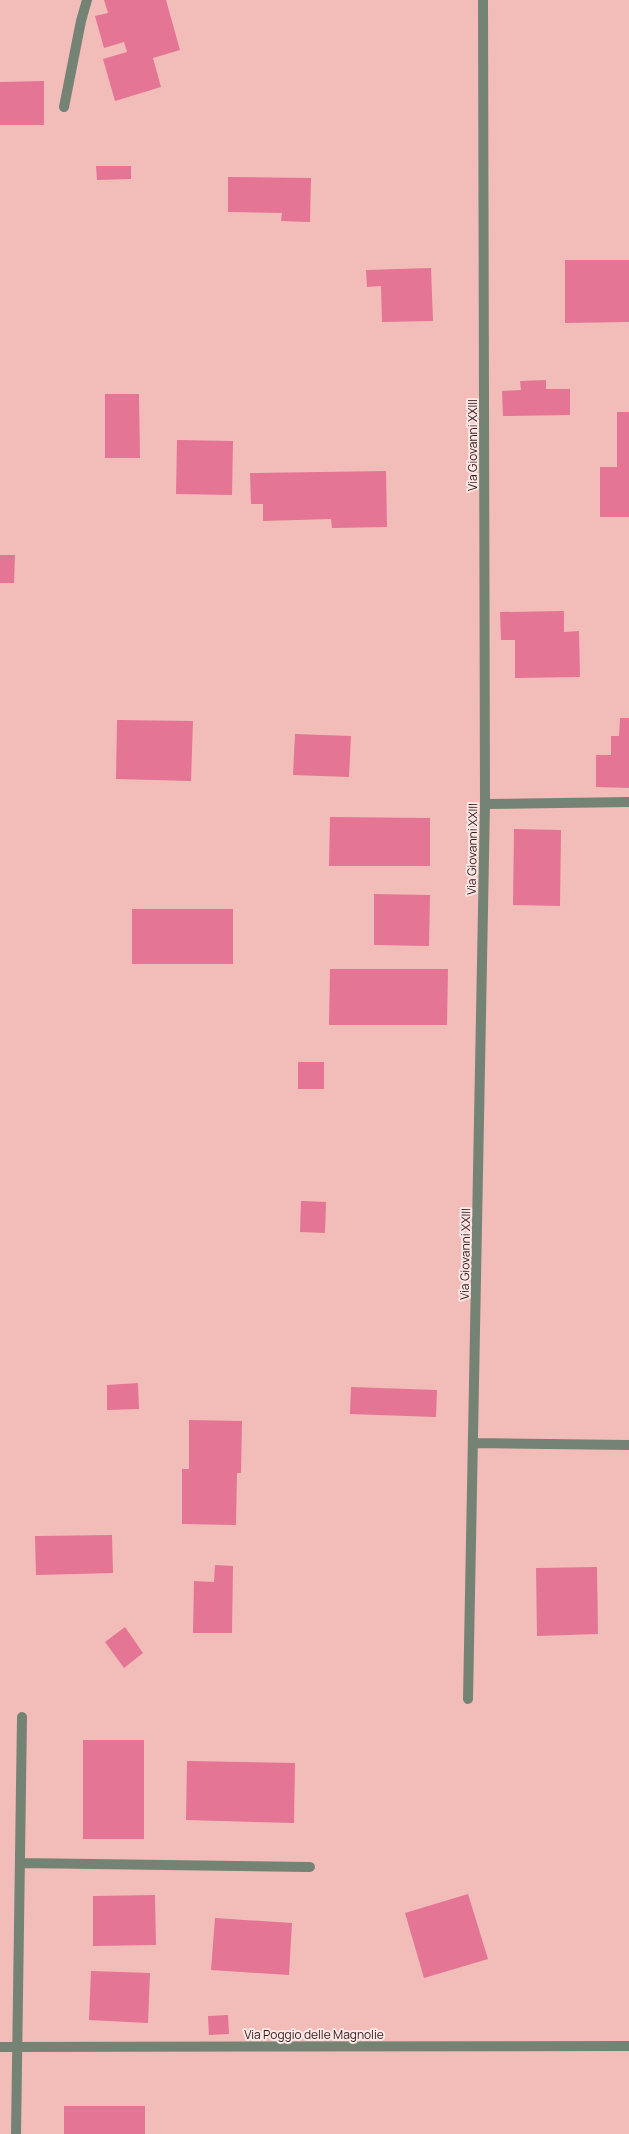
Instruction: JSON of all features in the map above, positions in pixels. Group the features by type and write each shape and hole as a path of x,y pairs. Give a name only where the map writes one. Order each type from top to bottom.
{"street":[{"path":"64,107 81,21 88,0"},
{"name":"Via Giovanni XXIII","path":"468,1699 485,804 483,0"},
{"path":"485,804 629,802"},
{"path":"474,1444 629,1444"},
{"path":"16,2134 22,1717"},
{"path":"20,1863 310,1867"},
{"name":"Via Poggio delle Magnolie","path":"0,2047 629,2046"}],"building":[{"path":"104,0 166,0 180,50 153,58 161,87 115,101 103,59 127,52 124,42 104,48 95,16 108,13"},
{"path":"44,81 44,125 0,125 0,82"},
{"path":"96,166 131,166 131,179 97,180"},
{"path":"228,177 311,178 310,222 281,221 282,213 228,212"},
{"path":"565,260 629,260 629,322 565,323"},
{"path":"431,268 433,321 382,322 381,286 367,287 366,270"},
{"path":"546,380 546,389 570,389 570,415 503,416 502,391 521,390 520,381"},
{"path":"105,394 139,394 140,458 105,458"},
{"path":"617,412 629,412 629,517 600,517 600,467 617,467"},
{"path":"177,440 233,441 232,495 176,494"},
{"path":"386,471 387,527 332,528 331,519 263,521 263,504 251,504 250,473"},
{"path":"0,555 15,555 14,583 0,583"},
{"path":"564,611 564,632 579,631 580,677 515,678 515,640 501,640 500,612"},
{"path":"620,718 629,718 629,788 596,787 596,755 611,755 611,736 619,736"},
{"path":"117,720 193,721 191,781 116,779"},
{"path":"295,734 351,736 349,777 293,775"},
{"path":"330,817 430,818 430,866 329,866"},
{"path":"514,829 561,830 560,906 513,905"},
{"path":"374,894 430,895 429,946 374,945"},
{"path":"132,909 233,909 233,964 132,964"},
{"path":"330,969 448,969 447,1025 329,1025"},
{"path":"298,1062 324,1062 324,1089 298,1089"},
{"path":"301,1201 326,1202 325,1233 300,1232"},
{"path":"138,1383 139,1409 107,1410 107,1385"},
{"path":"351,1387 437,1390 436,1417 350,1414"},
{"path":"189,1420 242,1421 241,1473 237,1473 236,1525 182,1524 182,1469 189,1469"},
{"path":"112,1535 113,1573 36,1575 35,1536"},
{"path":"215,1565 233,1566 232,1633 193,1633 194,1581 214,1582"},
{"path":"597,1567 598,1634 537,1636 536,1568"},
{"path":"125,1627 143,1653 124,1668 105,1642"},
{"path":"83,1740 144,1740 144,1839 83,1839"},
{"path":"187,1761 295,1763 294,1823 186,1820"},
{"path":"468,1894 488,1959 424,1978 405,1913"},
{"path":"155,1895 156,1945 93,1946 93,1896"},
{"path":"215,1918 292,1923 289,1975 211,1970"},
{"path":"91,1971 150,1973 148,2023 89,2020"},
{"path":"228,2015 229,2034 209,2035 208,2016"},
{"path":"64,2106 145,2106 145,2134 64,2134"}]}
